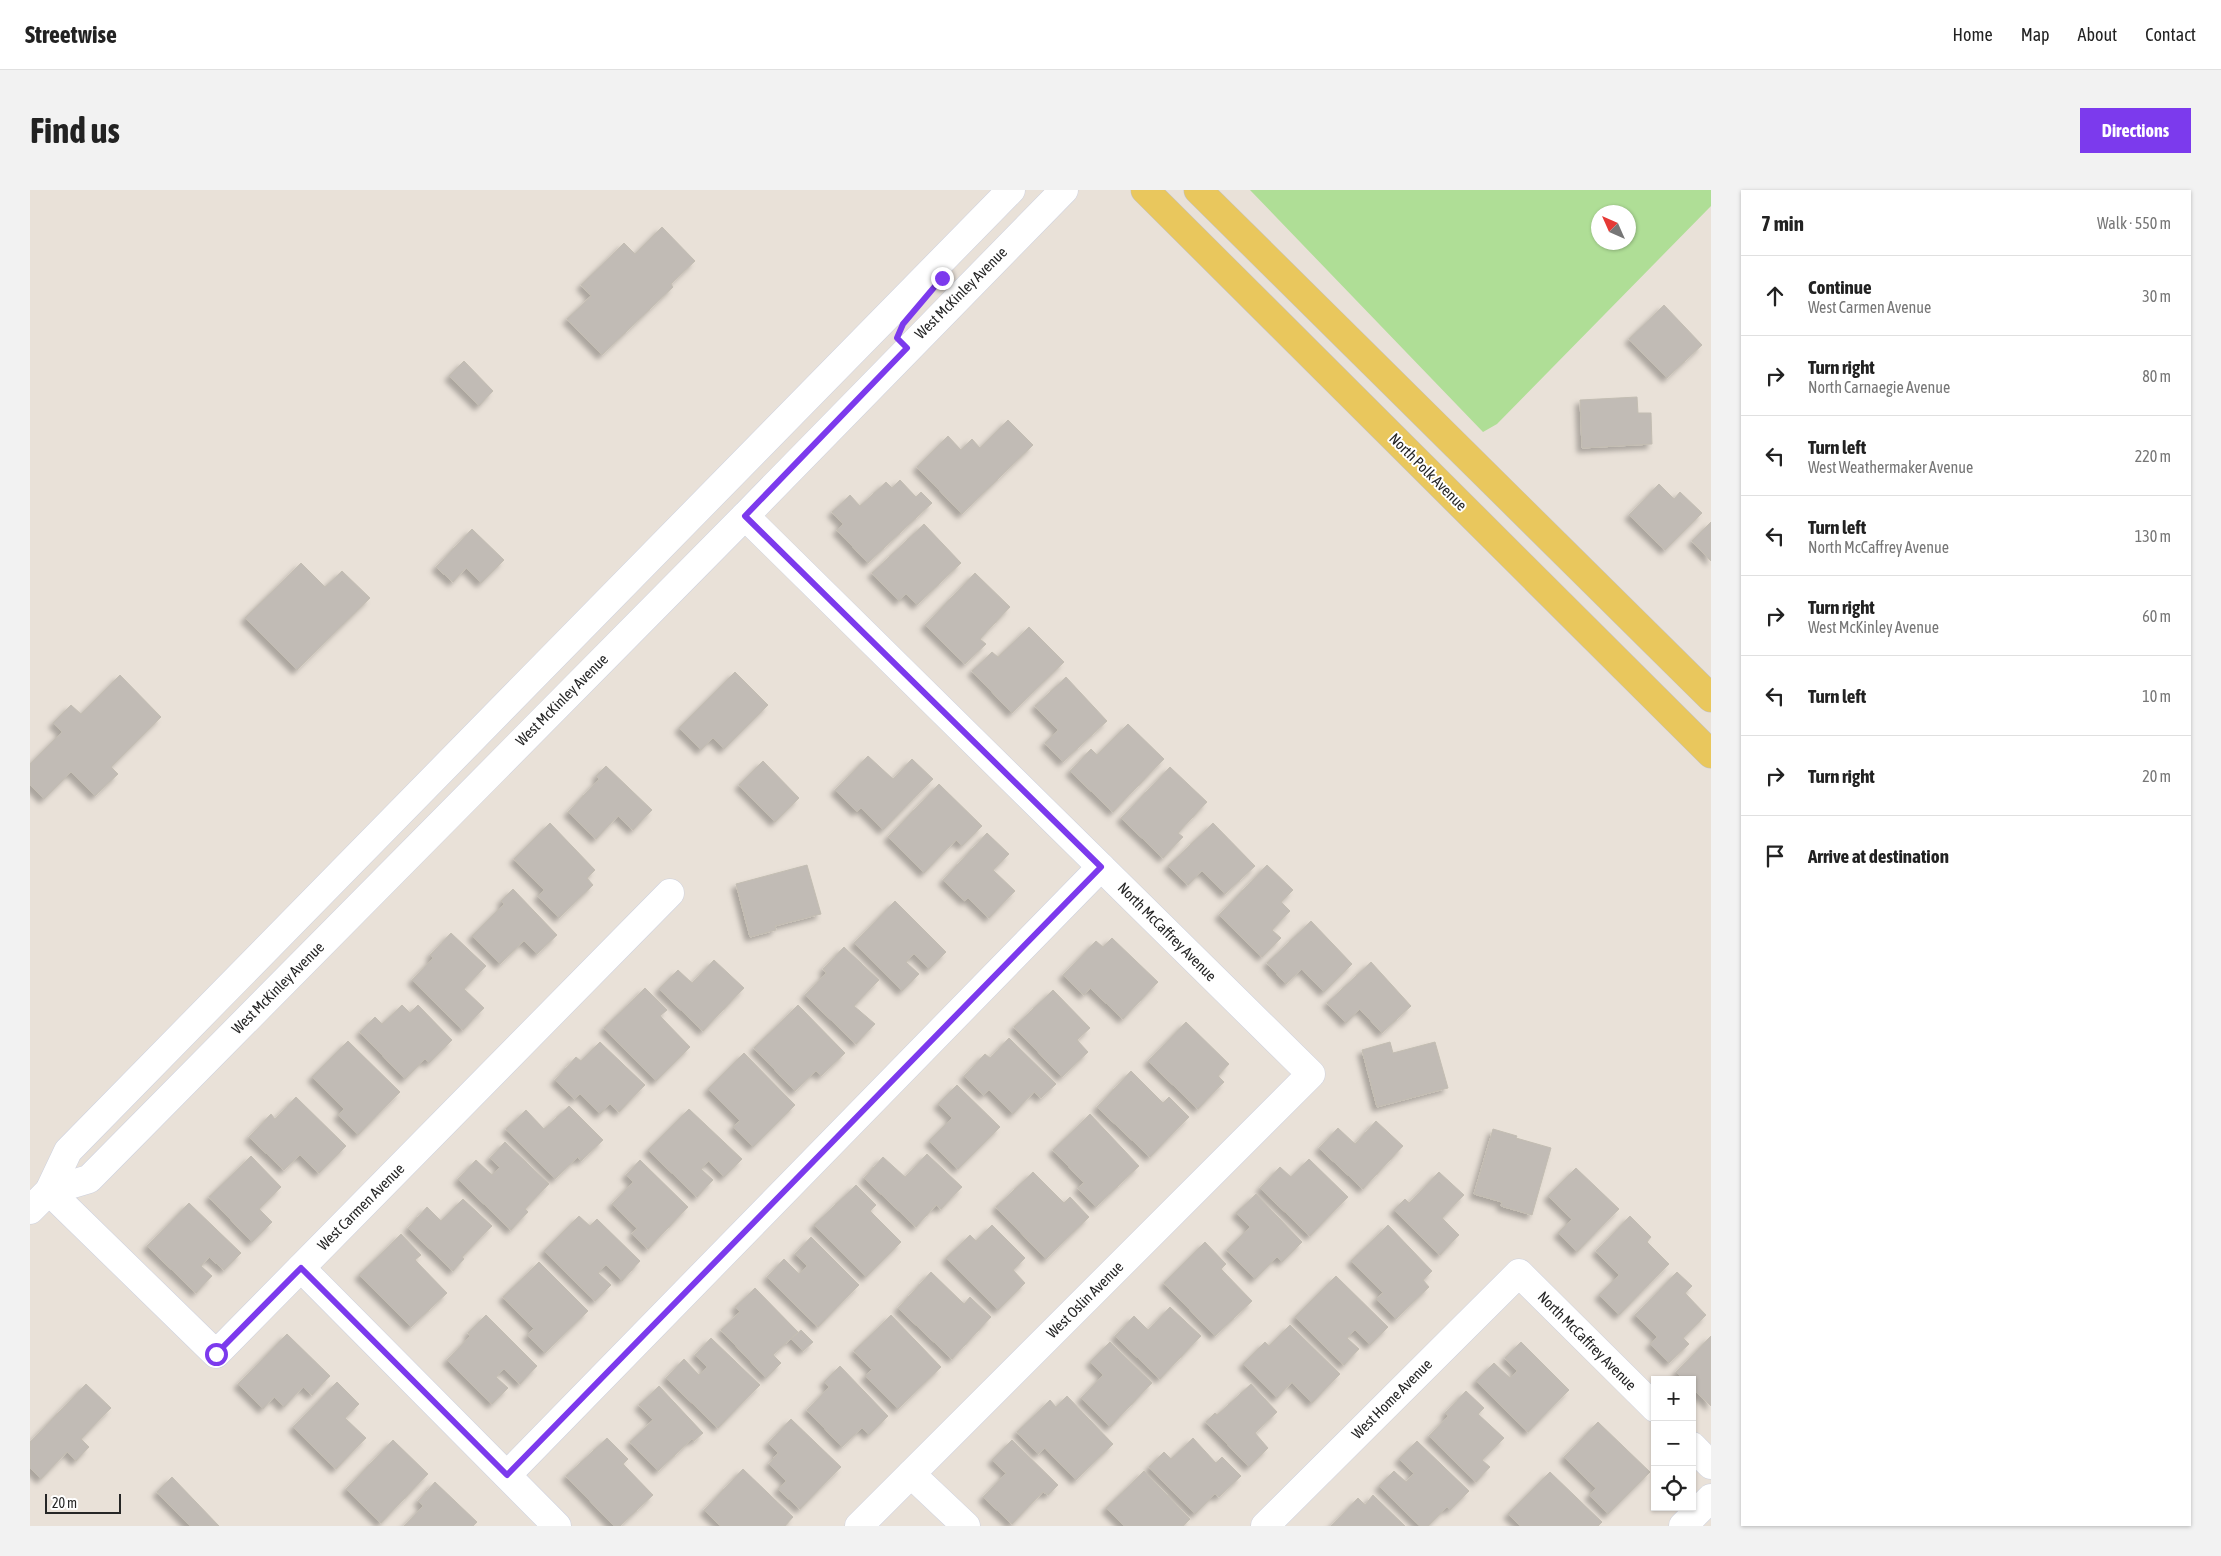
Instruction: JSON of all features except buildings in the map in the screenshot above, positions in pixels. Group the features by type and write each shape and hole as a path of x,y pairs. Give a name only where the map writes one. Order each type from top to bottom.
{"main road":[{"name":"North Polk Avenue","path":"1145,190 1711,754"},
{"path":"1198,190 1711,698"},
{"path":"1600,644 1632,653 1711,731"}],"street":[{"name":"West McKinley Avenue","path":"30,1210 49,1191 68,1150 1011,190"},
{"name":"West McKinley Avenue","path":"49,1191 89,1179 745,516 907,348 1064,190"},
{"path":"907,348 897,338 903,324 942,278 975,226"},
{"name":"North McCaffrey Avenue","path":"745,516 1311,1074"},
{"path":"507,1475 1101,867"},
{"name":"West Carmen Avenue","path":"49,1191 216,1354 670,894"},
{"name":"West Oslin Avenue","path":"859,1526 1311,1074"},
{"path":"301,1268 557,1526"},
{"name":"North McCaffrey Avenue","path":"1519,1273 1651,1404"},
{"name":"West Home Avenue","path":"1265,1526 1519,1273"},
{"path":"1696,1450 1711,1465"},
{"path":"911,1474 966,1526"},
{"path":"1683,1526 1711,1498"}],"green space":[{"path":"1250,190 1711,190 1711,206 1497,424 1483,432"}],"route":[{"path":"216,1354 301,1268 507,1475 1101,867 745,516 907,348 897,338 903,324 942,278"}]}
